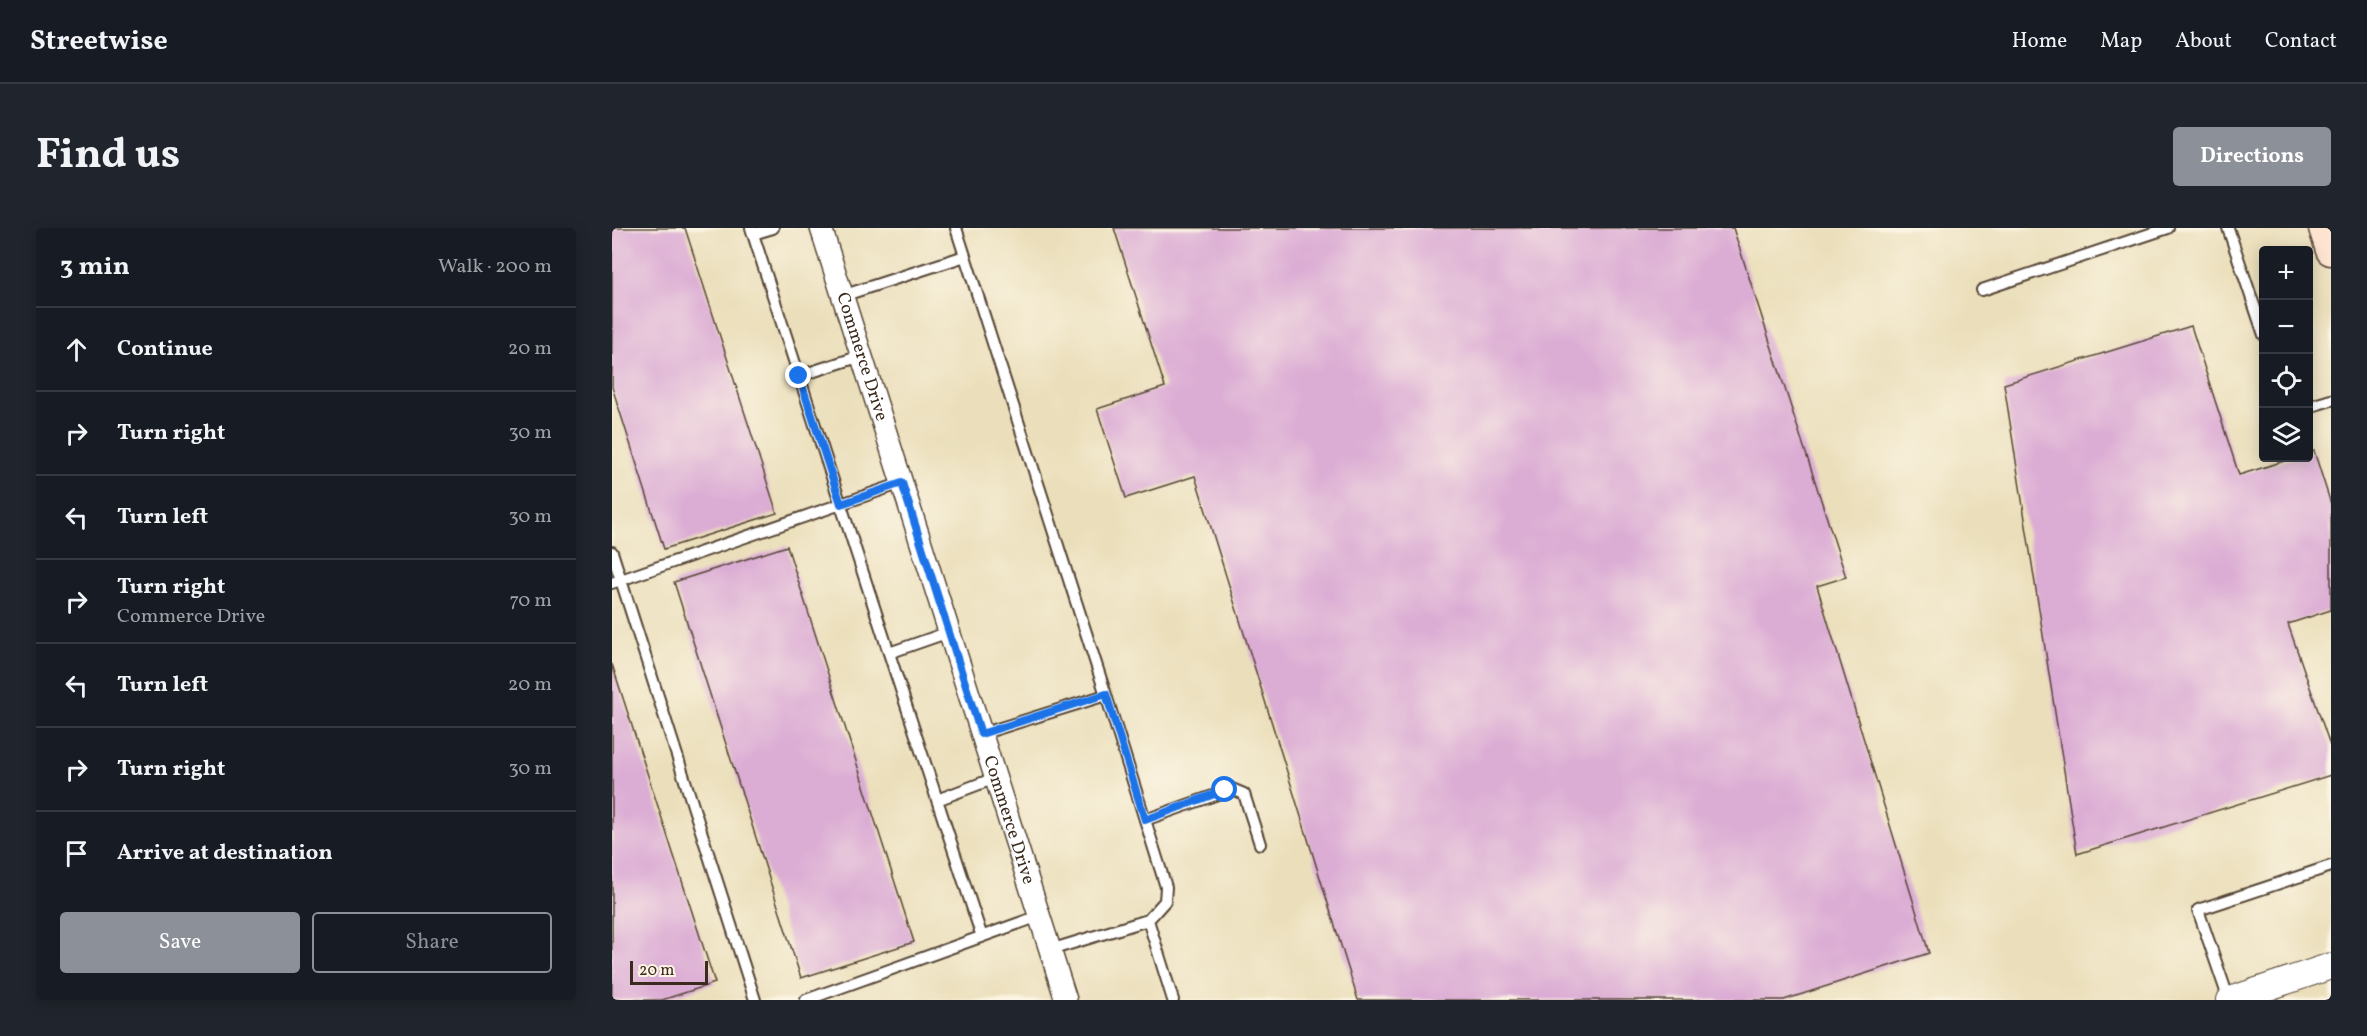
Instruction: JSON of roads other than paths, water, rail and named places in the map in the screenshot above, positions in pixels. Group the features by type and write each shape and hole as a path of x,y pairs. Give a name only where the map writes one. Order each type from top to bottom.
{"main road":[{"path":"2324,228 2331,250"}],"street":[{"name":"Commerce Drive","path":"820,228 1066,1000"},
{"path":"2230,1000 2331,966"}],"lane":[{"path":"773,228 752,231 982,937"},
{"path":"956,228 1166,887 1165,901 1148,920 1050,950"},
{"path":"1982,290 2168,228"},
{"path":"2228,228 2259,320"},
{"path":"842,296 965,256"},
{"path":"799,376 861,356"},
{"path":"2313,405 2331,400"},
{"path":"616,581 902,483"},
{"path":"612,552 616,581 755,1000"},
{"path":"889,653 949,632"},
{"path":"981,734 1106,694"},
{"path":"937,800 995,778"},
{"path":"1145,820 1218,792 1238,790 1244,794 1260,844"},
{"path":"2230,1000 2198,910 2331,866"},
{"path":"806,1000 1039,916"},
{"path":"1148,920 1173,1000"}]}
